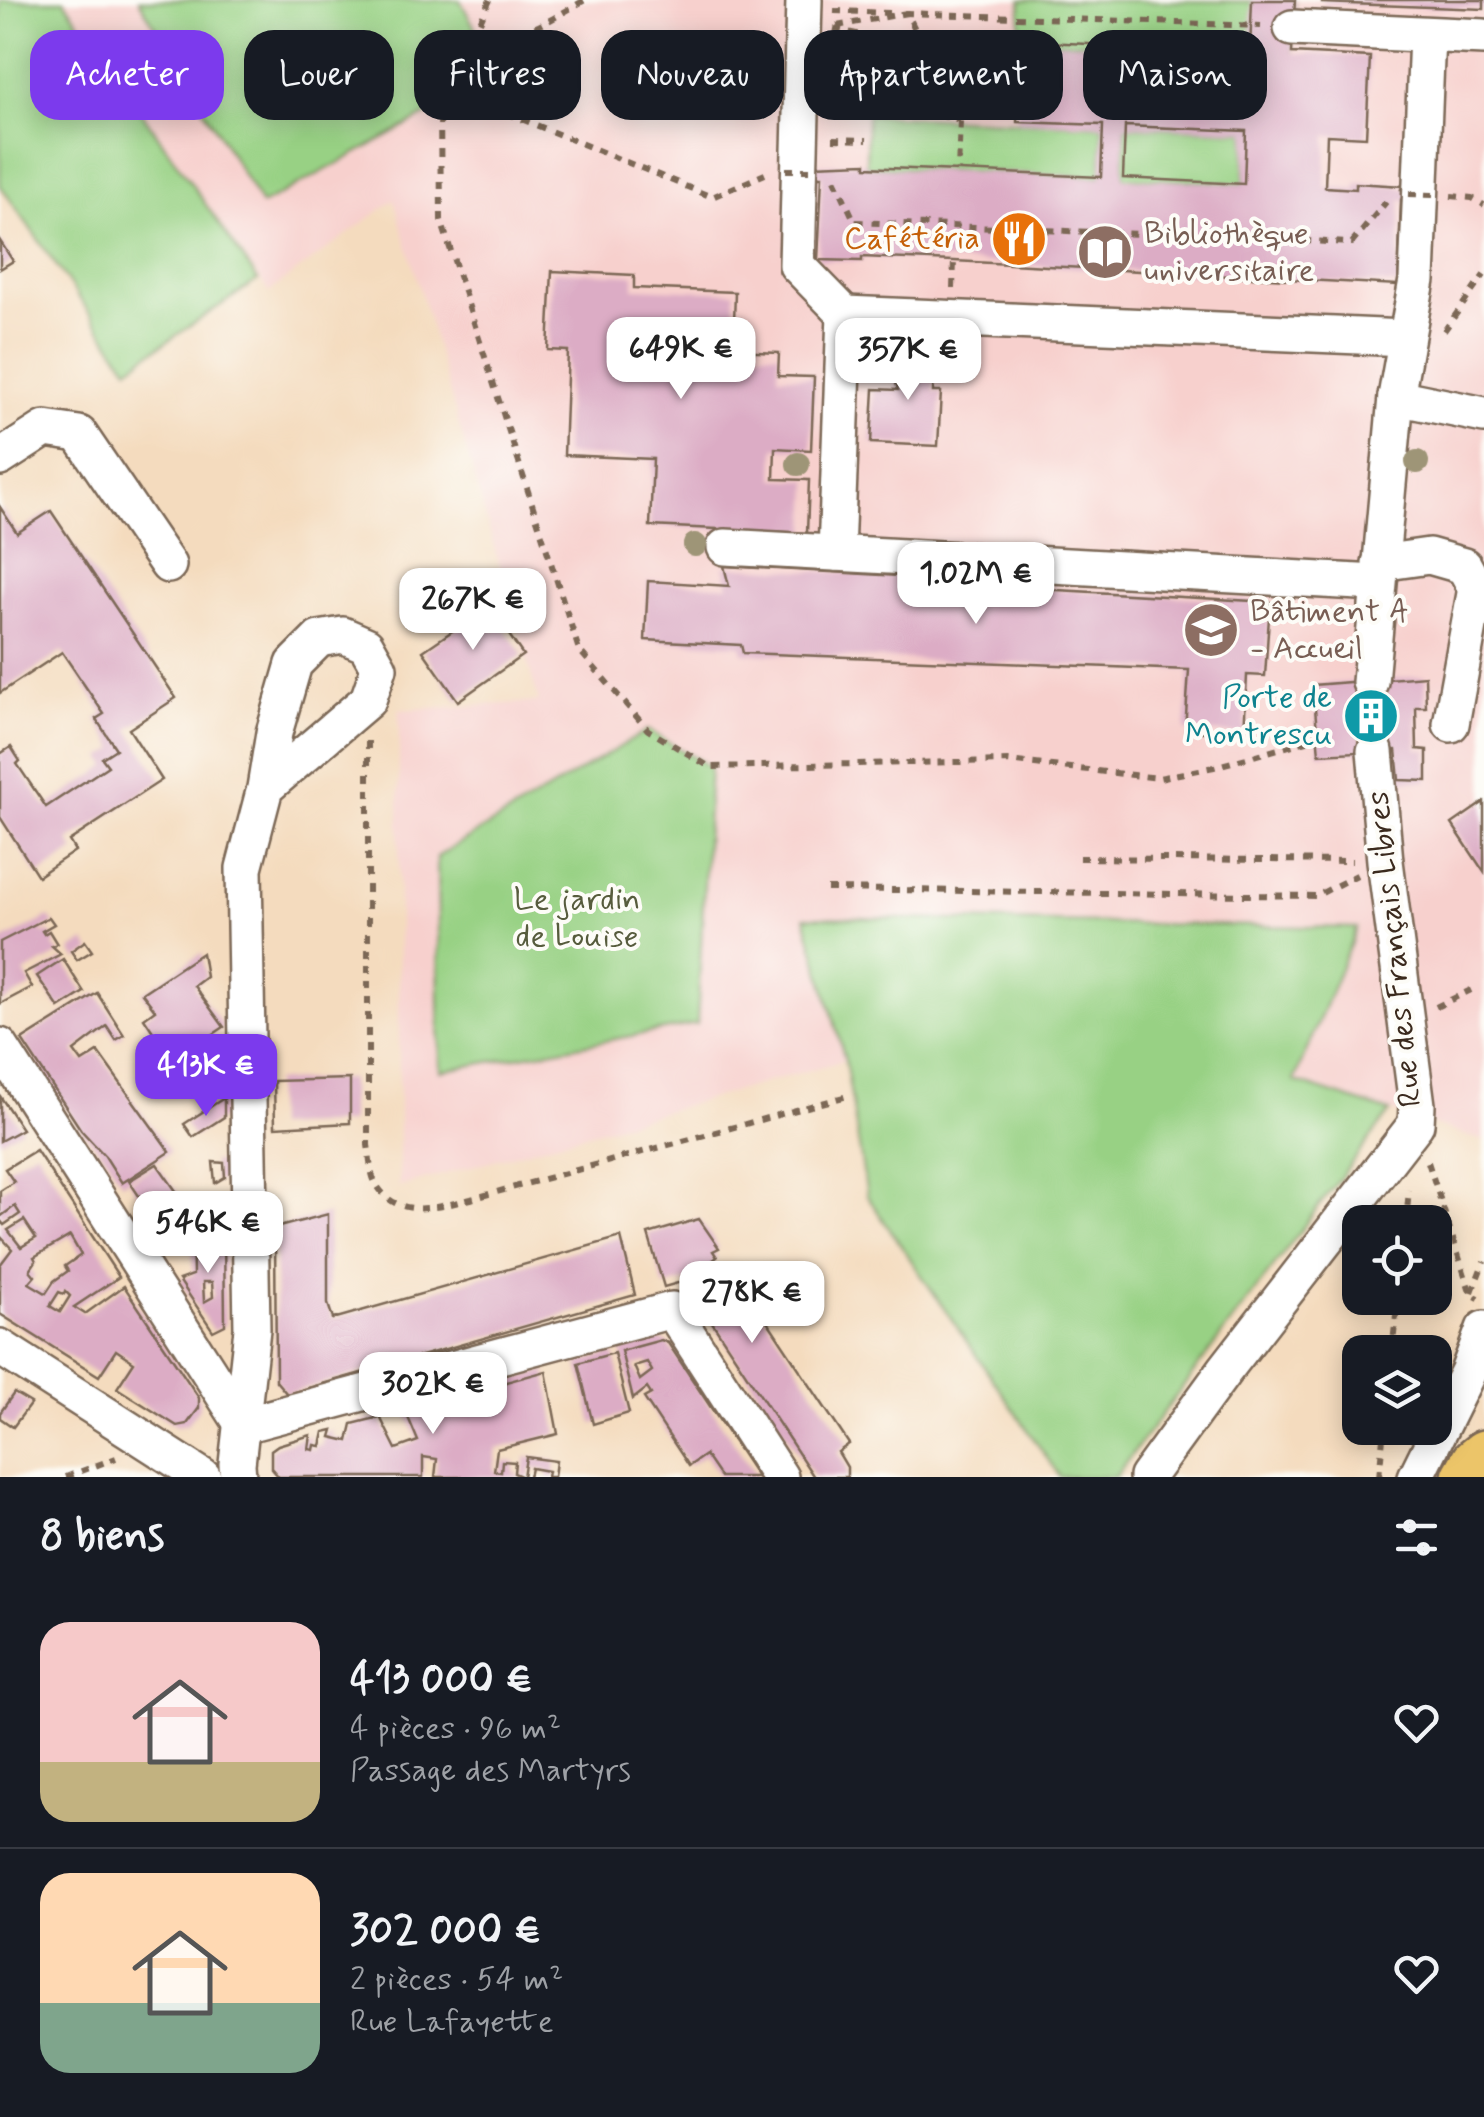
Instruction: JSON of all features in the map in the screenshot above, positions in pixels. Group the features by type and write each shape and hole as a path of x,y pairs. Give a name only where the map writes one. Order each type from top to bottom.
{"main road":[{"path":"1465,1477 1484,1453"}],"street":[{"path":"804,5 797,264 844,314 1406,338"},
{"path":"1292,28 1484,37"},
{"path":"1370,682 1396,397 1417,280 1427,35"},
{"path":"836,553 844,314"},
{"path":"1396,397 1484,415"},
{"path":"0,458 45,429 79,434 168,565"},
{"path":"725,548 1378,573 1429,556 1464,566 1476,588 1450,724"},
{"path":"238,1477 236,1464 252,1329 244,868 265,788 274,732 294,664 319,639 343,635 366,645 379,668 368,700 265,788"},
{"name":"Rue des Français Libres","path":"1147,1477 1416,1124 1417,1105 1374,751"},
{"path":"0,1046 242,1425"},
{"path":"242,1425 672,1310 780,1477"},
{"path":"1416,1477 1468,1372 1484,1330"},
{"path":"0,1347 202,1477"}],"path":[{"path":"532,30 585,0"},
{"path":"804,5 907,13 1292,28"},
{"path":"907,13 915,30"},
{"path":"837,30 827,28 907,13"},
{"path":"522,120 712,197 776,169 832,172 854,222 1352,242 1393,194 1472,198 1484,205"},
{"path":"958,171 960,120"},
{"path":"368,700 368,1145 374,1182 392,1203 422,1210 471,1199 851,1095"},
{"path":"1079,858 1385,861"},
{"path":"827,890 1316,896 1385,861"},
{"path":"1416,1124 1471,1294 1484,1302"},
{"path":"1379,1477 1382,1445"}],"shaded area":[{"path":"64,0 1484,0 1484,1141 1294,1081 1357,928 806,917 845,1060 399,1187 399,710 539,702 394,200 269,292 148,120 224,120 224,30 85,30"}],"green space":[{"path":"0,0 64,0 85,30 30,30 30,120 147,120 258,280 128,368 0,185"},
{"path":"139,0 460,0 475,28 414,30 414,120 418,120 261,205 210,120 224,120 224,30 157,30"},
{"path":"1021,0 1295,2 1292,53 1267,52 1267,30 1083,30 1083,44 1063,43 1063,30 1020,30"},
{"path":"867,120 1103,125 1101,177 866,167"},
{"path":"1125,126 1246,131 1244,184 1123,178"},
{"name":"Le jardin de Louise","path":"648,730 710,767 697,1024 440,1071 437,857"},
{"path":"805,917 1357,928 1294,1081 1390,1112 1115,1477 1060,1477 867,1196 845,1060"}],"building":[{"path":"1252,0 1295,0 1292,53 1370,57 1366,137 1327,135 1325,187 1356,189 1356,183 1409,189 1408,201 1401,200 1398,285 862,257 862,261 818,260 822,176 812,176 813,165 866,163 866,167 1101,177 1103,125 1017,122 1063,120 1063,43 1083,44 1083,120 1267,120 1267,30 1251,30","holes":["1125,126 1246,131 1244,184 1123,178"]},
{"path":"1484,0 1484,9 1322,3"},
{"path":"0,241 13,261 0,269"},
{"path":"552,271 634,275 634,288 735,292 733,351 779,353 778,376 814,377 811,450 775,448 774,479 809,480 807,533 650,526 653,459 564,455 568,351 548,350"},
{"path":"887,352 935,354 933,392 941,392 938,446 871,443 874,389 898,390"},
{"path":"0,507 17,533 51,511 176,698 129,729 162,780 69,841 75,851 38,876 0,817 0,754 11,747 20,761 17,764 46,807 108,766 102,758 116,749 96,719 104,714 62,652 0,693"},
{"path":"724,566 1270,602 1265,676 1247,675 1244,734 1185,731 1189,670 743,653 741,645 645,640 648,581 729,586"},
{"path":"489,606 523,655 458,701 423,651"},
{"path":"1425,676 1426,707 1416,707 1417,749 1427,750 1427,781 1399,780 1396,750 1319,754 1313,685"},
{"path":"1484,802 1484,872 1452,824"},
{"path":"49,917 54,924 42,931 49,931 57,944 52,946 61,954 24,973 32,987 0,1004 0,942"},
{"path":"85,941 92,951 77,960 71,951"},
{"path":"202,953 206,977 194,986 224,1027 206,1039 224,1066 217,1071 224,1083 198,1100 144,1018 155,1010 142,993"},
{"path":"63,959 84,992 59,1008 37,976"},
{"path":"97,993 124,1035 116,1040 107,1026 74,1051 82,1062 98,1052 170,1152 122,1183 105,1156 81,1130 22,1040"},
{"path":"350,1079 350,1123 275,1127 274,1081"},
{"path":"0,1096 22,1129 0,1141"},
{"path":"224,1098 224,1117 193,1137 184,1124"},
{"path":"36,1150 119,1277 74,1307 85,1314 124,1286 199,1398 199,1408 187,1424 177,1426 117,1388 134,1362 116,1350 99,1376 0,1314 0,1265 12,1249 2,1238 0,1243 0,1220 4,1225 20,1214 15,1206 0,1217 0,1191 14,1182 5,1169","holes":["24,1220 36,1238 21,1247 8,1230","70,1236 81,1255 65,1266 68,1271 46,1293 29,1283 35,1276 30,1270 36,1261 34,1257","65,1291 70,1296 60,1312 50,1306 59,1292"]},
{"path":"213,1162 224,1163 225,1177 215,1183"},
{"path":"157,1164 181,1198 153,1217 129,1181"},
{"path":"172,1212 179,1222 153,1239 146,1229"},
{"path":"328,1214 328,1304 333,1319 621,1237 635,1295 287,1394 276,1381 275,1228"},
{"path":"699,1219 719,1248 713,1251 717,1257 712,1261 724,1281 735,1273 749,1294 738,1302 742,1309 754,1301 849,1444 838,1452 847,1467 847,1477 814,1477 685,1281 664,1287 648,1234"},
{"path":"192,1229 224,1230 225,1325 213,1331 179,1280 193,1275","holes":["203,1282 212,1282 213,1297 204,1302"]},
{"path":"661,1340 668,1343 757,1477 720,1477 705,1455 689,1466 644,1398 651,1394 647,1388 633,1399 621,1351","holes":["647,1362 652,1371 640,1380 634,1366"]},
{"path":"614,1353 629,1413 593,1424 578,1363"},
{"path":"546,1371 558,1434 497,1449 494,1471 501,1472 502,1461 515,1462 514,1473 523,1477 435,1477 437,1459 423,1457 423,1477 279,1477 271,1468 271,1450 278,1445 311,1435 309,1449 314,1450 315,1445 321,1446 324,1432 333,1430 331,1437 348,1441 352,1424 380,1417 396,1449 418,1441 405,1410"},
{"path":"14,1393 31,1403 13,1427 0,1418 0,1413"},
{"path":"526,1457 556,1461 554,1477 547,1477 548,1471 531,1468 529,1477 523,1477"}],"tunnel":[{"path":"1370,682 1375,751"}],"place":[{"name":"Cafétéria","path":"1019,239"},
{"name":"Bibliothèque universitaire","path":"1105,252"},
{"name":"Bâtiment A - Accueil","path":"1211,630"},
{"name":"Porte de Montrescu","path":"1371,716"}]}
